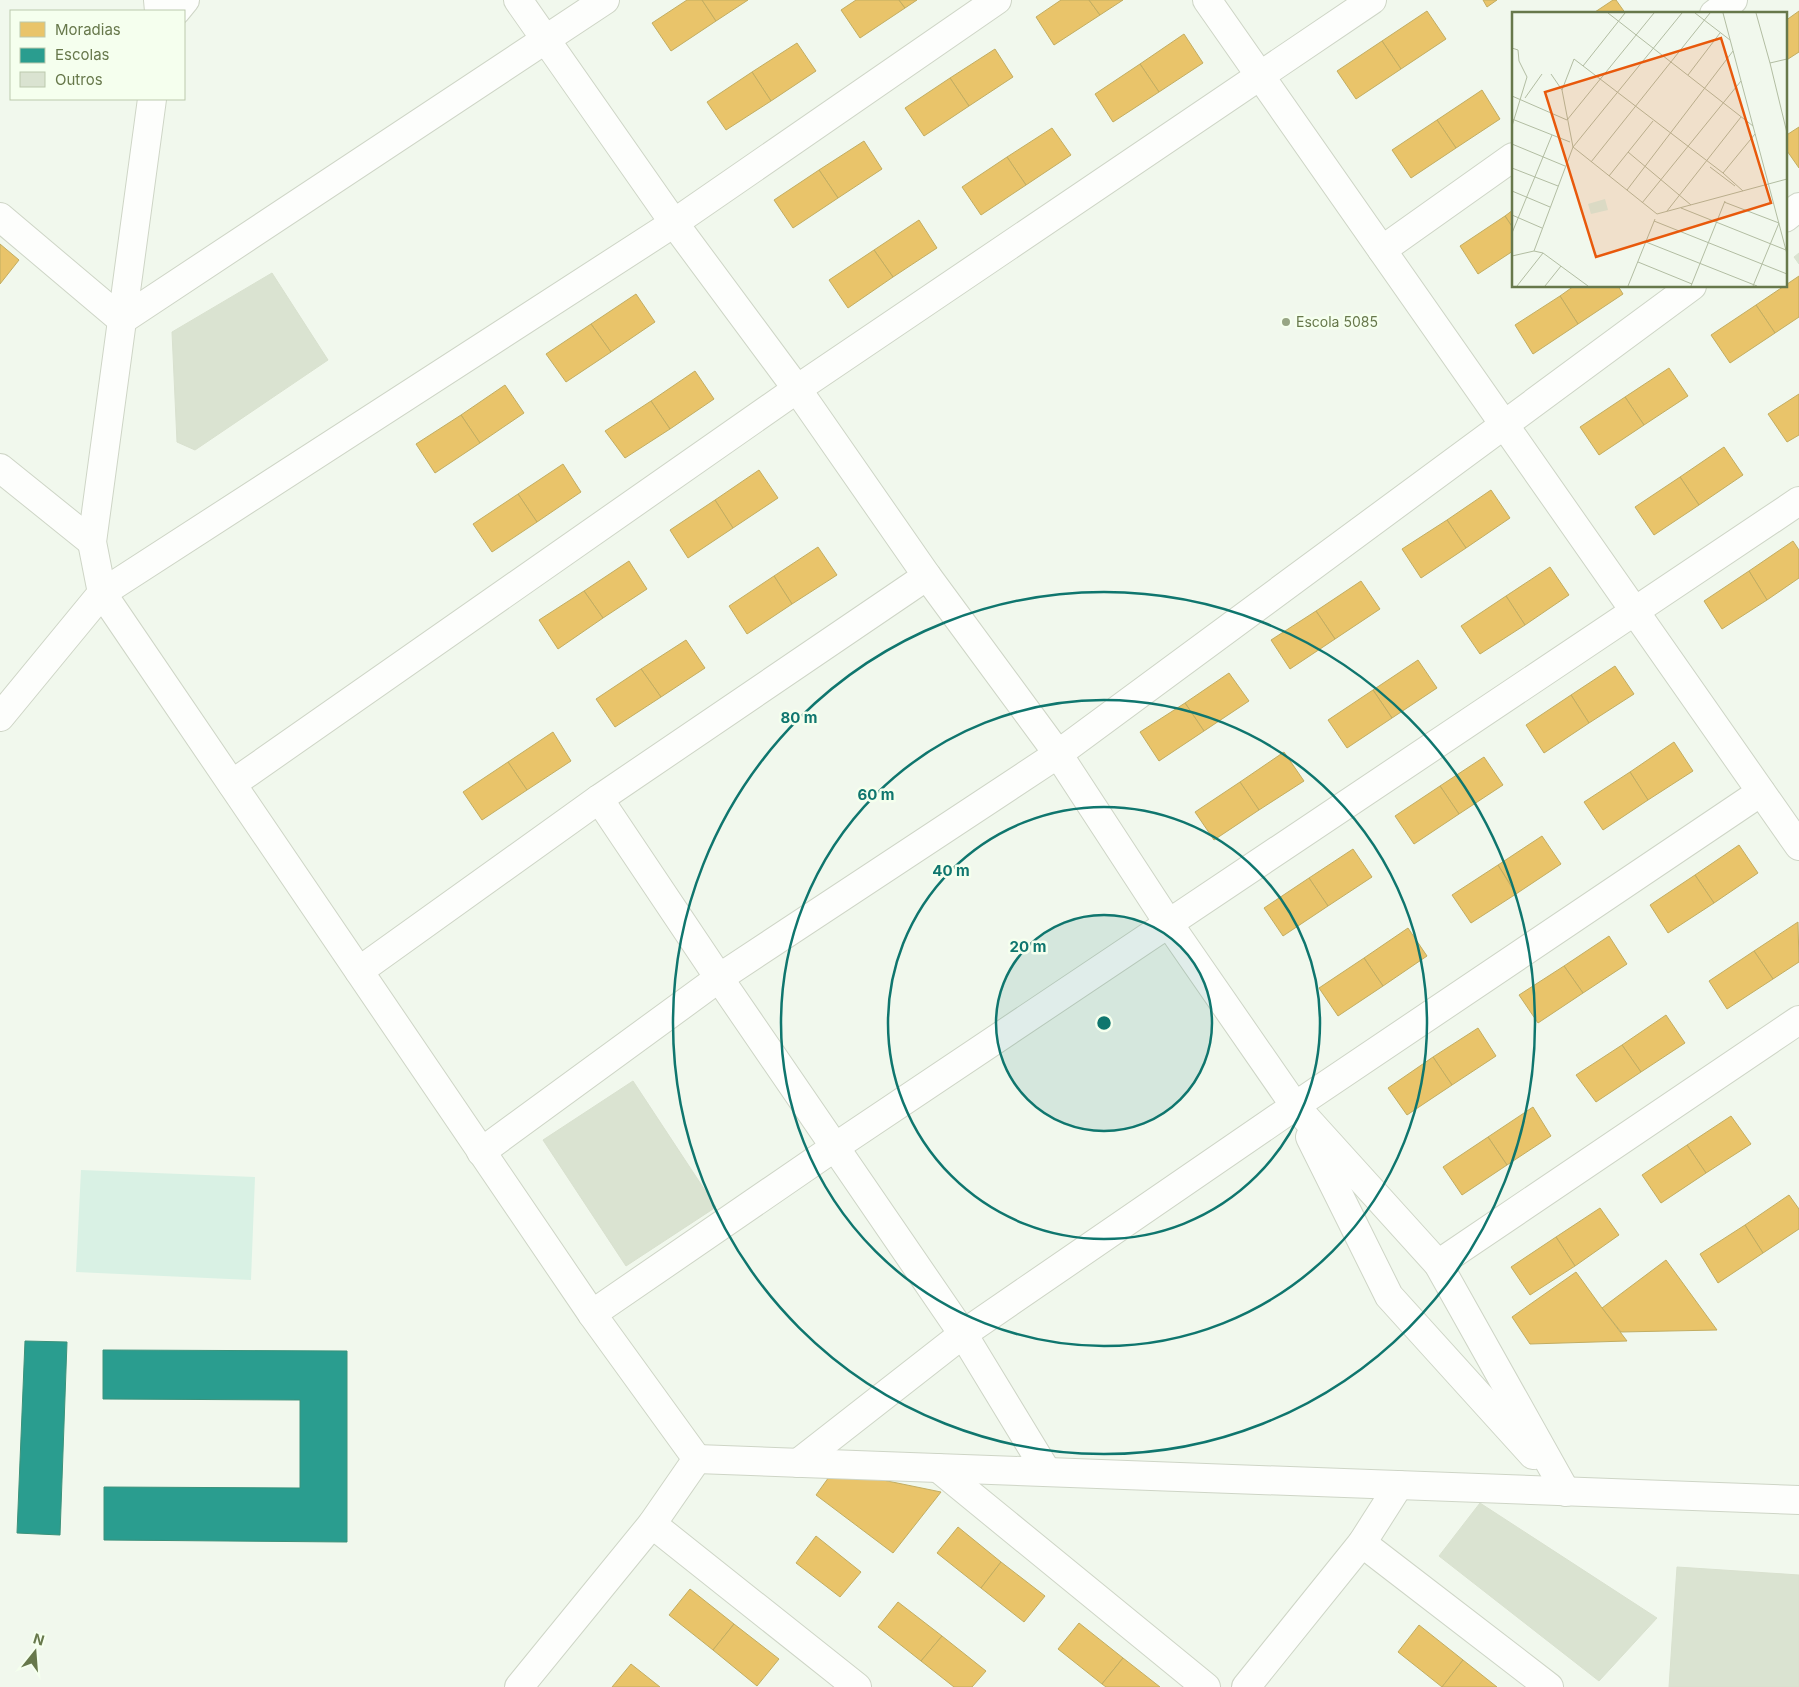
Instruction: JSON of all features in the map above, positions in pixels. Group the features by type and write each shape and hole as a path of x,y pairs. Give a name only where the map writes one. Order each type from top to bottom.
{"street":[{"path":"177,10 185,0"},
{"path":"518,0 674,223 797,390 927,576 1058,754 1169,924 1295,1106 1438,1264 1566,1492"},
{"path":"122,320 606,0"},
{"path":"0,717 102,593 674,223 997,0"},
{"path":"1207,0 1799,846"},
{"path":"232,784 797,390 1372,0"},
{"path":"1717,12 1733,0"},
{"path":"152,100 92,542 102,593 592,1314 697,1459"},
{"path":"1382,250 1512,158"},
{"path":"1786,217 1799,207"},
{"path":"0,216 122,320"},
{"path":"481,1152 719,978 1058,754 1689,288"},
{"path":"0,468 92,542"},
{"path":"592,1314 835,1147 1799,501"},
{"path":"359,971 599,799 927,576"},
{"path":"798,1462 963,1334 1295,1106 1761,792"},
{"path":"599,799 963,1334 1047,1472"},
{"path":"1438,1264 1799,1020"},
{"path":"1295,1106 1390,1296 1566,1492"},
{"path":"697,1459 1799,1500"},
{"path":"519,1687 652,1524 697,1459"},
{"path":"938,1468 1206,1687"},
{"path":"1246,1687 1362,1543 1399,1485"},
{"path":"652,1524 857,1687"},
{"path":"1362,1543 1549,1687"}],"green space":[{"path":"81,1170 255,1177 251,1280 76,1272"}],"building: Moradias":[{"path":"687,0 702,0 716,21 671,51 652,23"},
{"path":"702,0 748,0 716,21"},
{"path":"856,0 899,0 905,8 860,38 841,10"},
{"path":"899,0 917,0 905,8"},
{"path":"1061,0 1089,0 1100,15 1054,45 1036,17"},
{"path":"1089,0 1123,0 1100,15"},
{"path":"1483,0 1497,0 1487,7"},
{"path":"1616,0 1625,12 1595,12"},
{"path":"1427,11 1446,39 1401,69 1382,41"},
{"path":"1799,11 1799,52 1786,60 1786,20"},
{"path":"1184,34 1203,63 1159,92 1140,64"},
{"path":"1382,41 1401,69 1356,99 1337,71"},
{"path":"797,43 816,71 771,101 752,72"},
{"path":"995,49 1013,77 969,106 950,78"},
{"path":"1140,64 1159,92 1113,122 1095,94"},
{"path":"752,72 771,101 726,130 707,102"},
{"path":"950,78 969,106 924,136 905,108"},
{"path":"1482,90 1500,119 1456,148 1437,120"},
{"path":"1437,120 1456,148 1411,178 1392,150"},
{"path":"1799,127 1799,168 1786,149 1786,135"},
{"path":"1052,128 1071,155 1026,185 1007,157"},
{"path":"864,141 882,169 838,198 819,170"},
{"path":"1007,157 1026,185 981,215 962,187"},
{"path":"819,170 838,198 793,228 774,200"},
{"path":"1512,211 1512,226 1505,216"},
{"path":"1505,216 1512,226 1512,252 1478,274 1460,246"},
{"path":"919,220 937,248 893,277 874,250"},
{"path":"0,244 19,260 0,284"},
{"path":"874,250 893,277 848,308 829,280"},
{"path":"1799,276 1799,317 1775,333 1756,305 1781,288 1786,288 1786,285"},
{"path":"1571,288 1619,288 1623,294 1578,324 1560,296"},
{"path":"636,294 655,322 611,352 591,324"},
{"path":"1560,296 1578,324 1533,354 1515,325"},
{"path":"1756,305 1775,333 1730,363 1711,335"},
{"path":"591,324 611,352 566,382 546,354"},
{"path":"1669,368 1688,396 1644,425 1625,397"},
{"path":"695,371 714,399 670,429 651,401"},
{"path":"505,385 524,413 480,443 461,415"},
{"path":"1799,394 1799,435 1787,442 1768,414"},
{"path":"1625,397 1644,425 1599,455 1580,427"},
{"path":"651,401 670,429 625,458 605,431"},
{"path":"461,415 480,443 435,473 416,444"},
{"path":"1724,447 1743,475 1699,505 1680,477"},
{"path":"563,464 581,492 537,522 518,494"},
{"path":"759,470 778,498 733,528 715,500"},
{"path":"1680,477 1699,505 1654,535 1635,507"},
{"path":"1491,490 1510,518 1466,548 1447,520"},
{"path":"518,494 537,522 492,552 473,524"},
{"path":"715,500 733,528 688,558 670,530"},
{"path":"1447,520 1466,548 1421,578 1402,549"},
{"path":"1793,541 1799,550 1799,578 1767,600 1749,571"},
{"path":"818,547 837,575 792,604 774,576"},
{"path":"629,561 647,589 603,618 584,591"},
{"path":"1550,567 1569,595 1525,625 1506,596"},
{"path":"1749,571 1767,600 1722,629 1704,601"},
{"path":"774,576 792,604 747,634 729,606"},
{"path":"1361,581 1380,609 1335,639 1316,611"},
{"path":"584,591 603,618 558,649 539,620"},
{"path":"1506,596 1525,625 1480,654 1461,626"},
{"path":"1316,611 1335,639 1290,669 1271,640"},
{"path":"686,640 705,668 661,697 641,669"},
{"path":"1418,660 1437,688 1392,718 1373,690"},
{"path":"1615,666 1634,694 1589,723 1571,695"},
{"path":"641,669 661,697 615,727 596,699"},
{"path":"1229,673 1249,701 1204,731 1185,703"},
{"path":"1373,690 1392,718 1347,748 1328,720"},
{"path":"1571,695 1589,723 1544,753 1526,725"},
{"path":"1185,703 1204,731 1159,761 1140,732"},
{"path":"553,732 571,761 527,790 508,762"},
{"path":"1674,742 1693,771 1648,800 1630,772"},
{"path":"1284,752 1304,781 1259,810 1240,782"},
{"path":"1484,757 1503,785 1459,814 1440,786"},
{"path":"508,762 527,790 482,820 463,792"},
{"path":"1630,772 1648,800 1603,830 1584,802"},
{"path":"1240,782 1259,810 1214,840 1195,812"},
{"path":"1440,786 1459,814 1414,844 1395,816"},
{"path":"1542,836 1561,864 1516,894 1498,865"},
{"path":"1739,845 1758,873 1714,903 1695,875"},
{"path":"1353,849 1372,877 1328,906 1309,878"},
{"path":"1498,865 1516,894 1471,923 1452,895"},
{"path":"1695,875 1714,903 1668,933 1650,905"},
{"path":"1309,878 1328,906 1283,936 1264,908"},
{"path":"1798,922 1799,962 1773,979 1754,951"},
{"path":"1408,928 1427,956 1383,986 1364,958"},
{"path":"1609,936 1627,964 1583,993 1564,966"},
{"path":"1754,951 1773,979 1727,1009 1709,981"},
{"path":"1364,958 1383,986 1338,1016 1319,988"},
{"path":"1564,966 1583,993 1538,1023 1519,995"},
{"path":"1666,1015 1685,1043 1641,1072 1622,1045"},
{"path":"1478,1028 1496,1056 1452,1085 1433,1057"},
{"path":"1622,1045 1641,1072 1596,1102 1576,1075"},
{"path":"1433,1057 1452,1085 1407,1115 1388,1088"},
{"path":"1533,1107 1551,1136 1507,1165 1488,1137"},
{"path":"1731,1116 1751,1144 1706,1173 1687,1145"},
{"path":"1488,1137 1507,1165 1462,1195 1443,1167"},
{"path":"1687,1145 1706,1173 1661,1203 1642,1175"},
{"path":"1789,1195 1799,1209 1799,1229 1763,1253 1745,1225"},
{"path":"1600,1208 1619,1235 1575,1266 1556,1237"},
{"path":"1745,1225 1763,1253 1718,1283 1700,1254"},
{"path":"1556,1237 1575,1266 1530,1295 1511,1267"},
{"path":"1666,1260 1717,1330 1621,1332 1602,1308"},
{"path":"1576,1272 1627,1341 1530,1344 1512,1317"},
{"path":"834,1470 941,1492 893,1553 816,1495"},
{"path":"958,1527 1001,1562 981,1588 937,1553"},
{"path":"816,1536 861,1572 840,1597 796,1563"},
{"path":"1001,1562 1045,1596 1024,1622 981,1588"},
{"path":"690,1589 734,1624 713,1650 669,1615"},
{"path":"898,1602 942,1636 921,1661 878,1627"},
{"path":"1079,1623 1123,1658 1102,1684 1058,1649"},
{"path":"734,1624 779,1659 757,1686 713,1650"},
{"path":"1419,1625 1463,1660 1442,1687 1398,1652"},
{"path":"942,1636 986,1671 972,1687 954,1687 921,1661"},
{"path":"1123,1658 1160,1687 1106,1687 1102,1684"},
{"path":"1463,1660 1497,1687 1442,1687"},
{"path":"631,1664 660,1687 612,1687"}],"building: Escolas":[{"path":"25,1341 67,1342 60,1535 17,1533"},
{"path":"103,1350 347,1351 347,1542 104,1540 104,1487 300,1488 300,1400 103,1399"}],"building: Outros":[{"path":"1799,253 1799,264 1794,257"},
{"path":"272,273 328,360 195,450 177,442 172,332"},
{"path":"633,1081 716,1207 626,1266 543,1140"},
{"path":"1480,1503 1657,1618 1599,1681 1439,1556"},
{"path":"1677,1567 1799,1575 1799,1687 1669,1687"}],"place":[{"name":"Escola 5085","path":"1286,322"}]}
